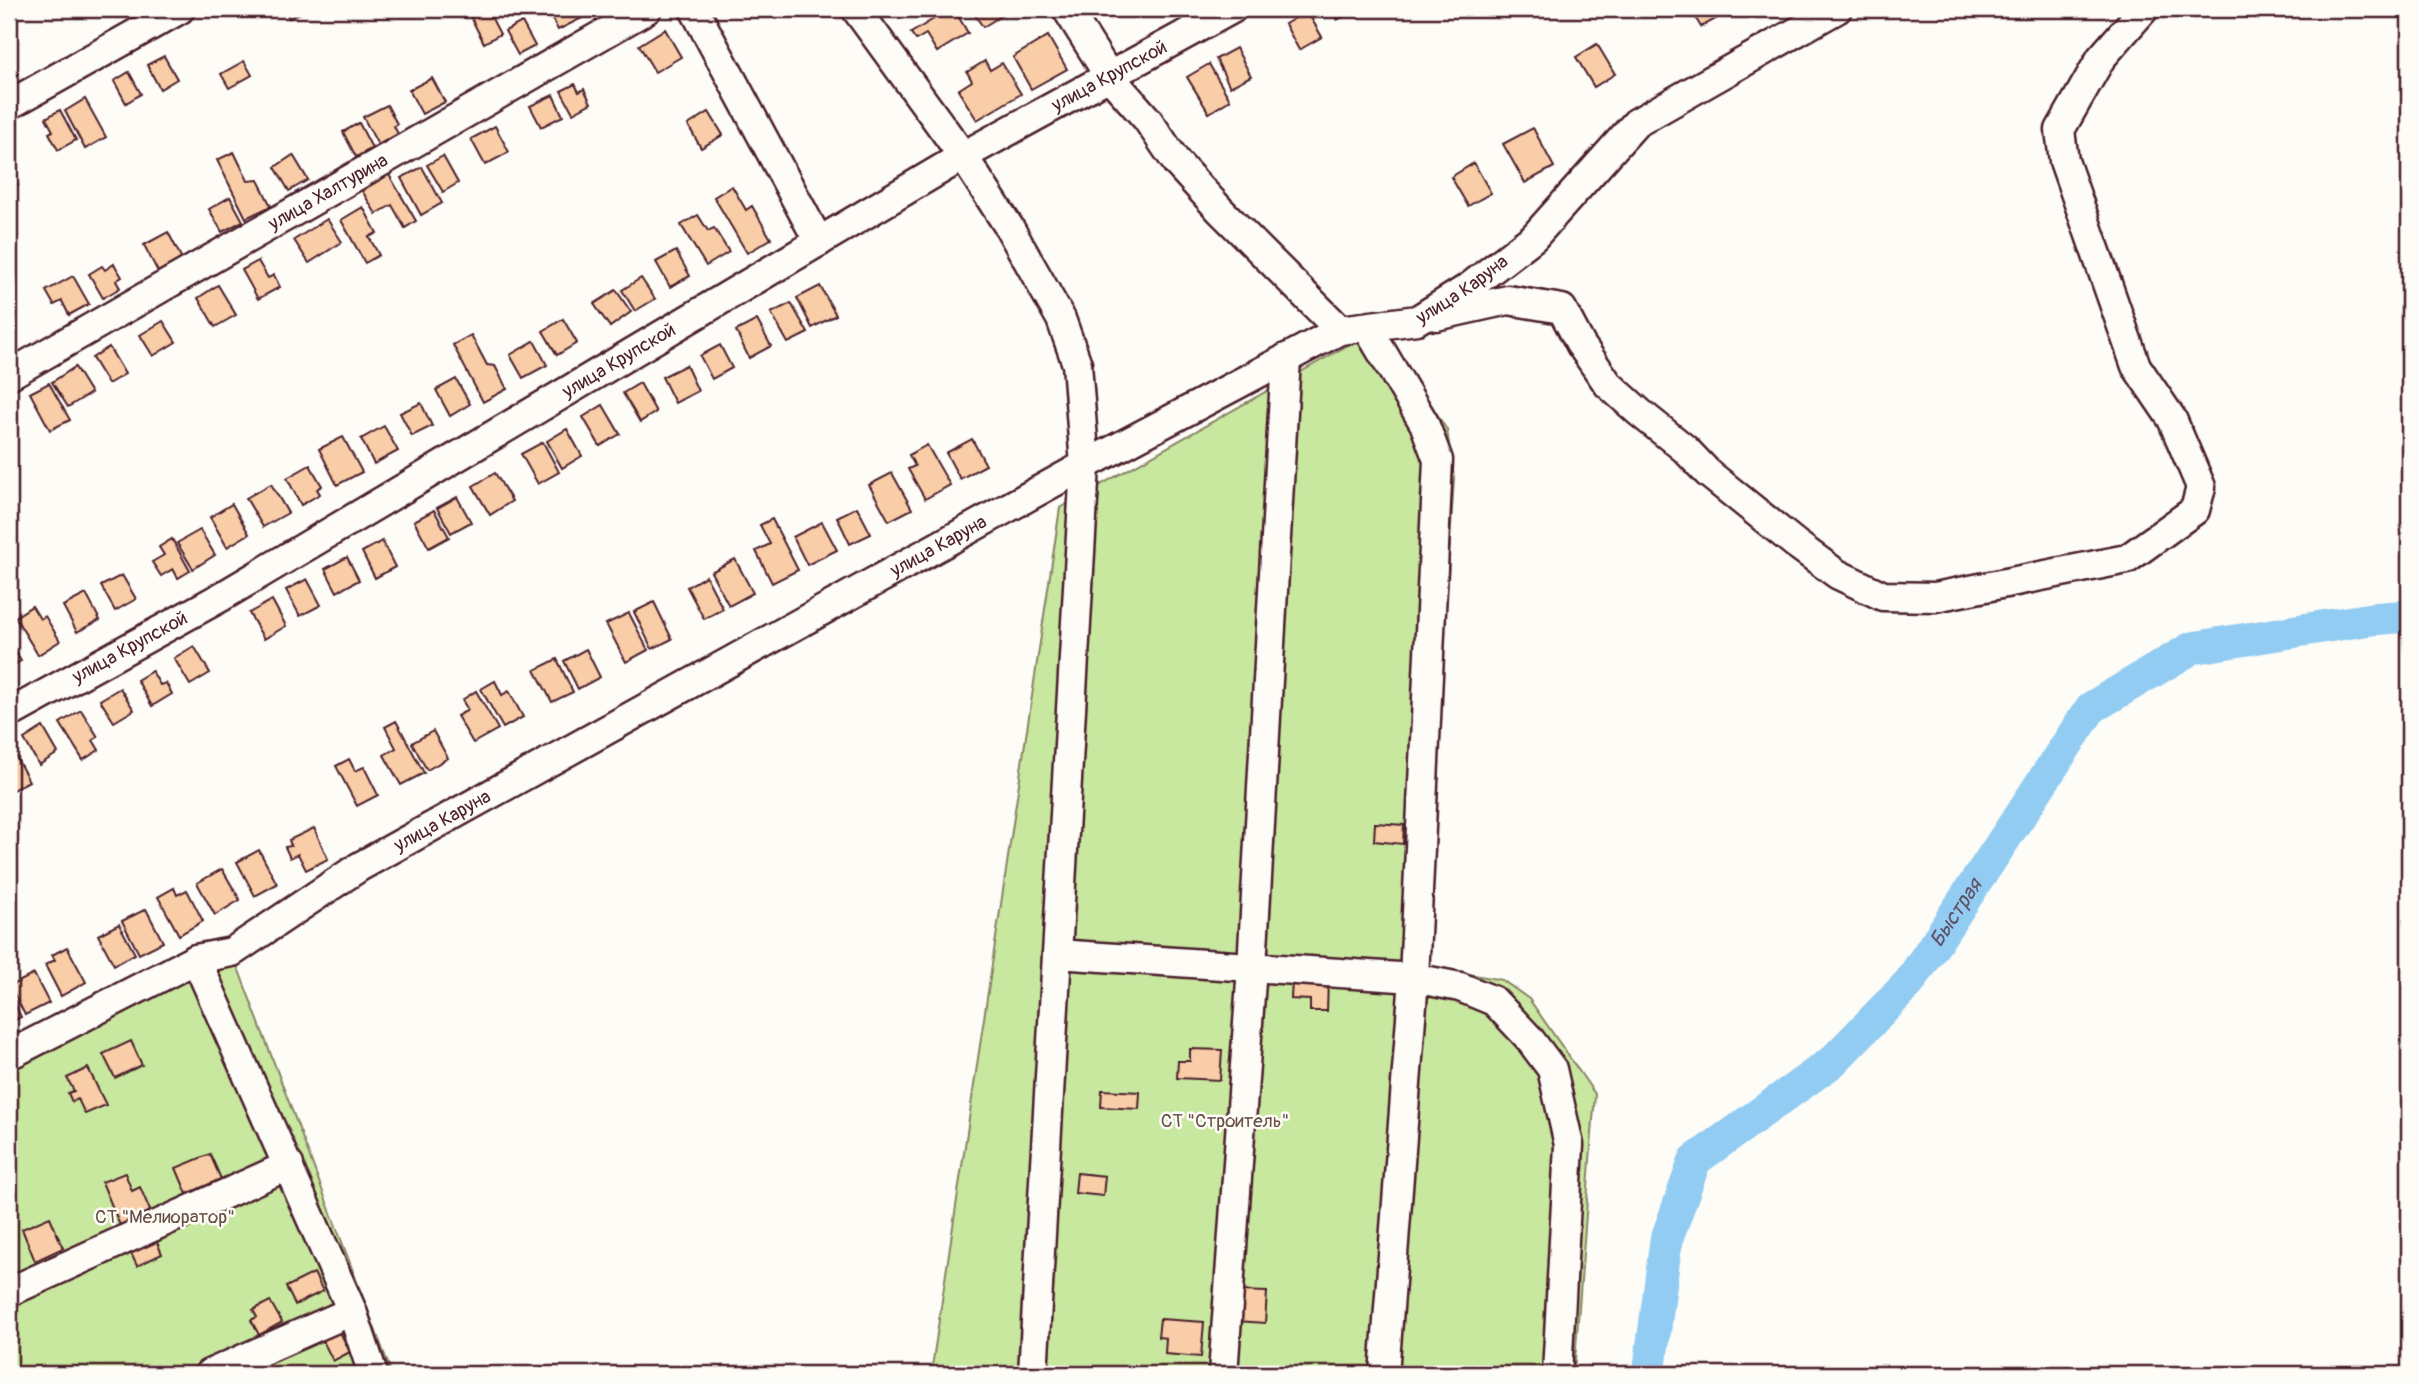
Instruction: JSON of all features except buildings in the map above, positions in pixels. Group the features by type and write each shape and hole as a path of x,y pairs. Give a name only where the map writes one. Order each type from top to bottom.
{"street":[{"path":"9,105 180,9"},
{"name":"улица Халтурина","path":"9,375 647,9"},
{"path":"694,9 819,242"},
{"path":"856,9 964,156 1009,227 1061,319 1077,364 1085,465 1033,1374"},
{"path":"1067,9 1109,76 1147,119 1177,163 1211,201 1353,328 1424,423 1437,460 1413,978 1384,1374"},
{"name":"улица Крупской","path":"9,715 221,597 964,156 1232,9"},
{"name":"улица Каруна","path":"9,1055 196,959 232,952 359,867 1085,465 1286,358 1353,328 1417,320 1468,288 1534,237 1636,123 1837,9"},
{"path":"1417,320 1508,300 1562,309 1581,345 1608,384 1639,412 1685,449 1708,473 1796,544 1837,574 1883,596 1935,597 2127,559 2195,510 2202,487 2172,419 2136,366 2064,161 2060,130 2101,58 2144,9"},
{"path":"1223,1374 1252,967 1286,358"},
{"path":"1057,954 1413,978 1460,987 1494,1002 1528,1037 1552,1069 1569,1145 1557,1374"},
{"path":"196,959 352,1311 373,1374"},
{"path":"9,1292 289,1165"},
{"path":"209,1374 352,1311"}],"green space":[{"name":"СТ \"Строитель\"","path":"1382,326 1447,430 1454,478 1424,966 1502,980 1529,999 1595,1094 1574,1374 931,1374 1060,508"},
{"name":"СТ \"Мелиоратор\"","path":"232,952 392,1374 9,1374 9,1062"}],"waterway":[{"name":"Быстрая","path":"1649,1374 1666,1241 1695,1160 1832,1062 1909,983 2091,708 2192,648 2371,619 2409,616"}]}
